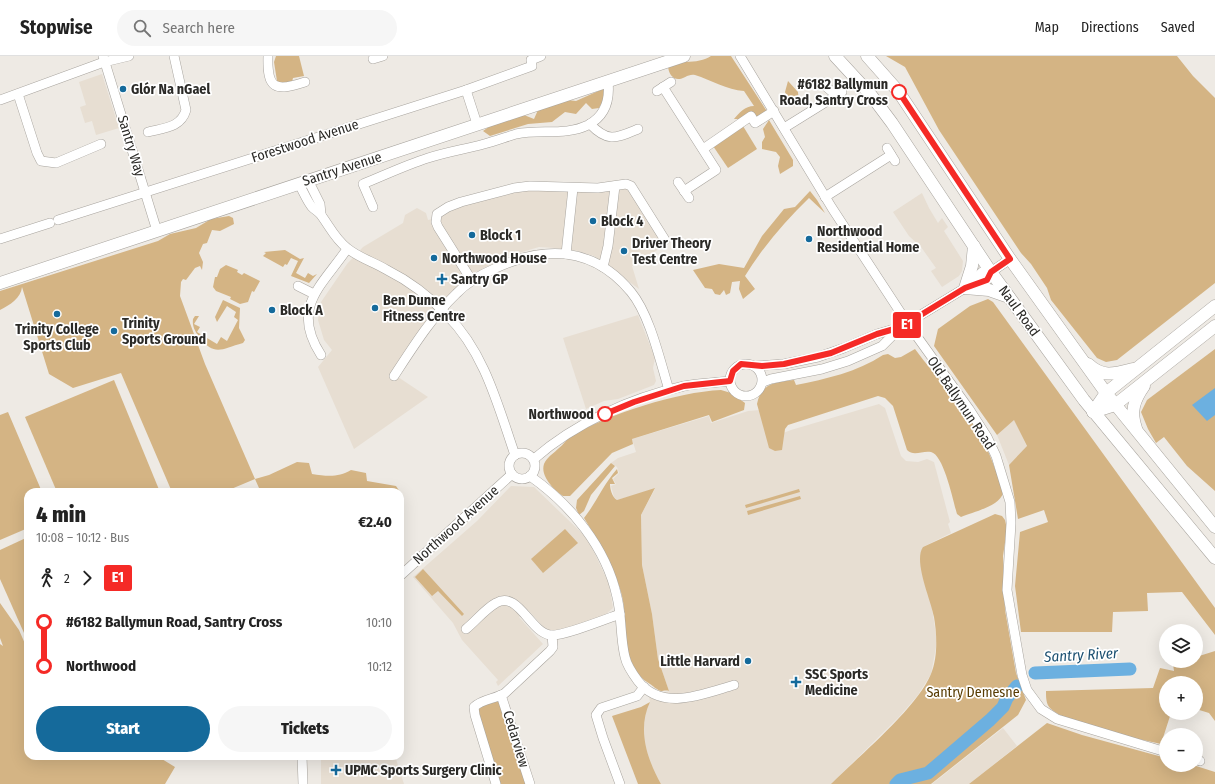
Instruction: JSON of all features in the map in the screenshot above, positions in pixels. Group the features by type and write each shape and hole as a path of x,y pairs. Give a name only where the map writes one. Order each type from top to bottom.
{"main road":[{"name":"Santry Avenue","path":"0,284 684,56"},
{"name":"Naul Road","path":"835,56 848,68 887,117 991,272 1093,412 1215,558"},
{"name":"Naul Road","path":"867,56 902,97 1010,259 1106,393 1140,437 1215,527"},
{"path":"974,246 972,266 965,288 989,290 1009,297"},
{"path":"1093,412 1106,393 1215,306"},
{"path":"1093,412 1115,405 1215,326"},
{"path":"1081,357 1095,370 1106,374 1139,367"},
{"path":"1140,437 1132,415 1133,408 1138,395 1150,377"}],"street":[{"path":"0,100 103,59 129,56"},
{"path":"148,132 174,125 185,116 186,110 174,56"},
{"path":"268,56 268,73 271,82 275,86 285,88 304,82"},
{"path":"373,59 383,56"},
{"name":"Forestwood Avenue","path":"0,239 466,90 532,66 531,60 541,56"},
{"name":"Old Ballymun Road","path":"740,56 905,326 987,437 1002,475 1010,502 1011,523 1007,590 1022,675 1026,686 1041,709 1057,719 1159,750"},
{"name":"Santry Way","path":"103,59 157,231"},
{"path":"373,208 363,184 428,158 516,134 543,130 565,132 579,129 590,124 600,115 607,105 609,96 608,82"},
{"path":"784,128 839,93 824,85"},
{"path":"664,87 716,170 687,195 678,182"},
{"path":"466,90 477,124"},
{"path":"18,94 37,153 41,160 56,163 101,144"},
{"path":"703,149 751,116 755,123 774,111"},
{"path":"590,124 602,135 609,137 616,137 638,129"},
{"path":"825,197 891,155"},
{"path":"303,182 320,204 321,214 333,235 348,249 403,279 441,309 458,327 482,364 493,390 515,455"},
{"path":"472,280 436,222 437,214 441,210 461,202 514,188 530,186 573,188 626,184 631,186 665,240"},
{"path":"603,267 608,246 615,186"},
{"path":"566,254 573,188"},
{"path":"321,355 312,338 309,326 309,307 314,294 348,249"},
{"path":"394,376 434,317 472,280 512,260 531,255 552,253 566,254 591,260 603,267 631,292 646,319 669,390"},
{"path":"763,382 771,379 822,369 848,361 882,346 905,326 965,288 987,280 991,272 1010,259"},
{"path":"298,286 314,294"},
{"path":"756,366 762,373 763,382 761,387 754,394 744,396 734,391 730,381 733,371 741,364 751,364 756,366 784,364 818,357 877,334 905,326"},
{"path":"534,459 562,437 593,419 634,402 669,390 698,384 730,381"},
{"path":"525,453 534,459 535,468 530,476 524,479 518,478 512,474 509,463 515,455 525,453"},
{"name":"Northwood Avenue","path":"404,572 512,474"},
{"path":"530,476 566,507 592,538 606,564 617,596 626,663 633,675 644,687 658,695 680,699 734,685"},
{"path":"466,629 495,603 504,600 516,605 540,631 552,636 620,614"},
{"name":"Cedarview","path":"496,784 474,709 480,703 501,695 550,651 553,647 552,636"},
{"path":"618,783 596,715 601,708 637,696 644,687"},
{"name":"Cedarview","path":"501,695 530,784"},
{"path":"302,760 303,784"}],"shaded area":[{"path":"102,74 119,128 96,135 92,121 85,123 80,107 86,105 79,82"},
{"path":"631,186 670,242 632,266 639,289 594,256 577,251 556,248 539,247 508,256 476,272 448,296 392,373 428,397 354,449 318,367 332,350 324,340 318,320 321,302 347,264 363,247 403,223 405,215 417,208 426,213 428,220 436,218 437,214 514,188"},
{"path":"922,193 938,223 942,218 948,227 944,231 963,261 962,271 959,276 942,287 931,271 936,268 921,247 909,236 893,212"},
{"path":"638,315 655,358 653,368 656,381 654,385 618,399 604,401 586,409 563,338"},
{"path":"879,404 885,408 901,456 906,461 918,462 927,459 934,462 950,522 948,524 951,533 923,547 937,642 931,674 918,695 899,717 831,784 661,784 651,768 643,735 644,716 650,702 649,696 669,691 658,659 652,614 642,565 641,515 655,489 617,500 614,497 611,486 616,484 613,479 619,473 617,467 611,463 618,458 636,452 632,439 709,416 711,423 748,411 760,410 768,439 791,430"},
{"path":"1014,419 1027,447 1009,465 997,435"},
{"path":"511,486 534,487 588,539 609,584 613,608 605,615 557,632 548,632 528,610 519,617 543,644 498,686 496,682 498,680 462,640 453,623 413,577 477,521"},
{"path":"1003,728 1017,746 969,784 932,784"},
{"path":"321,760 396,760 404,784 321,784"}],"green space":[{"path":"276,56 299,56 304,76 293,78 292,82 282,84 277,81 274,62"},
{"path":"711,56 731,56 768,113 758,119 734,119 740,112 754,106 744,91 725,87 695,75 689,75 677,79 674,78 669,72 668,67 676,61 694,62"},
{"path":"886,56 1177,56 1193,76 1215,98 1215,283 1117,360 1106,362 1097,358 1051,300 1047,288 1031,264 1021,253 939,130 905,67"},
{"path":"788,81 798,92 799,103 795,106 790,106 785,92"},
{"path":"605,88 605,97 599,108 592,109 586,103 576,114 565,112 552,122 528,124 490,136 483,131 490,126 524,115 534,119 538,110 567,100 576,101"},
{"path":"769,120 793,160 793,166 780,174 778,166 780,157 776,152 762,149 762,142 765,137 763,129"},
{"path":"743,126 757,149 728,168 713,146"},
{"path":"810,191 825,213 809,198 791,216 767,245 745,276 755,289 743,299 739,289 740,281 732,282 730,293 726,295 724,290 720,295 715,294 712,289 705,288 693,270 719,264 744,268 762,236 784,209 795,207"},
{"name":"Trinity Sports Ground","path":"229,216 233,218 234,224 220,231 212,230 207,243 203,244 199,253 203,262 202,270 200,266 195,268 186,280 183,279 181,282 180,296 205,364 255,479 234,488 170,488 121,373 73,388 49,374 22,287 20,295 0,310 0,291 158,241 170,234 196,228 211,219"},
{"path":"285,250 300,259 304,258 296,273 305,278 308,273 313,276 317,274 309,283 291,276 298,261 291,258 287,265 285,264 283,267 263,256 266,253 264,252"},
{"path":"226,265 238,270 237,272 242,275 244,273 260,281 254,292 252,291 248,302 240,304 230,299 231,297 216,291 213,287 215,277 217,277 220,269"},
{"path":"988,299 993,302 1215,608 1215,635 1182,592 1147,593 1148,611 1113,612 1112,632 1021,632 1015,586 1020,532 1048,522 1044,510 1018,519 1009,465 1027,446 1014,420 997,435 934,346 938,329 970,306"},
{"path":"223,300 240,308 239,328 245,340 243,343 219,350 210,347 199,337 194,328 193,319 195,316 199,316 194,324 200,327 197,332 217,344 221,337 227,341 238,320 234,317 236,312 227,306 217,322 215,317"},
{"path":"915,349 958,402 980,435 993,463 1003,493 997,502 961,517 957,514 944,470 936,455 931,452 913,453 907,450 893,406 885,398 878,396 788,425 785,429 782,450 775,451 769,448 757,404 762,392 770,385 794,380 796,385 830,377 863,366 883,355 888,354 895,358 901,357"},
{"path":"1215,349 1215,491 1187,466 1164,437 1156,443 1141,412 1147,400"},
{"path":"114,380 158,488 55,488 25,417"},
{"path":"721,390 731,393 745,403 744,410 712,422 709,415 632,439 633,444 612,453 570,496 563,496 559,493 546,478 543,469 547,459 570,437 586,428 603,420 664,400 684,395"},
{"path":"8,412 40,488 24,488 24,530 0,540 0,415"},
{"path":"297,462 309,463 312,474 327,476 337,475 351,470 366,473 367,481 396,486 397,488 259,488 255,479 269,475"},
{"path":"611,463 615,466 591,495 584,511 579,515 576,508 577,500"},
{"path":"617,469 618,473 612,478 615,484 610,484 610,488 617,500 655,488 641,515 642,565 652,614 658,659 669,691 661,691 657,689 640,676 633,666 627,643 624,604 618,582 605,554 584,518"},
{"path":"799,489 800,492 746,508 745,505"},
{"path":"800,496 801,499 748,515 747,511"},
{"name":"Santry Demesne","path":"995,514 1002,516 1005,520 1007,529 1003,556 1005,610 1016,673 1026,700 1018,715 931,784 831,784 900,717 924,687 931,674 936,653 936,631 934,617 921,571 920,553 923,547"},
{"path":"565,529 578,543 543,573 531,559"},
{"path":"24,539 24,633 0,579 0,550"},
{"path":"423,569 464,614 462,616 438,591 432,596 415,577"},
{"path":"0,603 19,630 24,641 24,760 164,760 175,767 165,784 0,784 0,644 3,646 0,638"},
{"path":"1215,651 1215,721 1209,713 1203,711 1203,676 1159,676 1159,720 1169,720 1166,728 1159,728 1159,744 1086,726 1059,714 1050,708 1047,702 1046,691 1153,688 1160,668 1174,671 1174,668 1203,668 1203,655"},
{"path":"497,701 500,702 526,784 500,784 478,710 481,706"},
{"path":"650,702 644,723 645,744 661,784 638,784 612,716 641,707"},
{"path":"1047,723 1082,735 1159,756 1159,772 1203,772 1203,768 1215,772 1215,784 969,784"}],"water":[{"path":"1215,388 1215,415 1207,421 1192,405"}],"waterway":[{"name":"Santry River","path":"1035,673 1130,669"},
{"name":"Santry River","path":"896,784 900,780 928,773 990,720 1003,707 1007,698 1017,686"}],"bus line":[{"name":"E1","path":"605,414 634,402 684,386 730,381 733,371 741,364 762,366 784,364 818,357 877,334 901,327 965,288 987,280 991,272 1010,259 899,92"}],"place":[{"name":"Glór Na nGael","path":"123,89"},
{"name":"#6182 Ballymun Road, Santry Cross","path":"899,92"},
{"name":"Block 4","path":"593,221"},
{"name":"Block 1","path":"472,235"},
{"name":"Northwood Residential Home","path":"809,239"},
{"name":"Driver Theory Test Centre","path":"624,251"},
{"name":"Northwood House","path":"434,258"},
{"name":"Santry GP","path":"442,279"},
{"name":"Ben Dunne Fitness Centre","path":"375,308"},
{"name":"Block A","path":"272,310"},
{"name":"Trinity College Sports Club","path":"57,314"},
{"name":"Trinity Sports Ground","path":"114,331"},
{"name":"Northwood","path":"605,414"},
{"name":"Little Harvard","path":"748,661"},
{"name":"SSC Sports Medicine","path":"796,682"},
{"name":"UPMC Sports Surgery Clinic","path":"336,770"}]}
